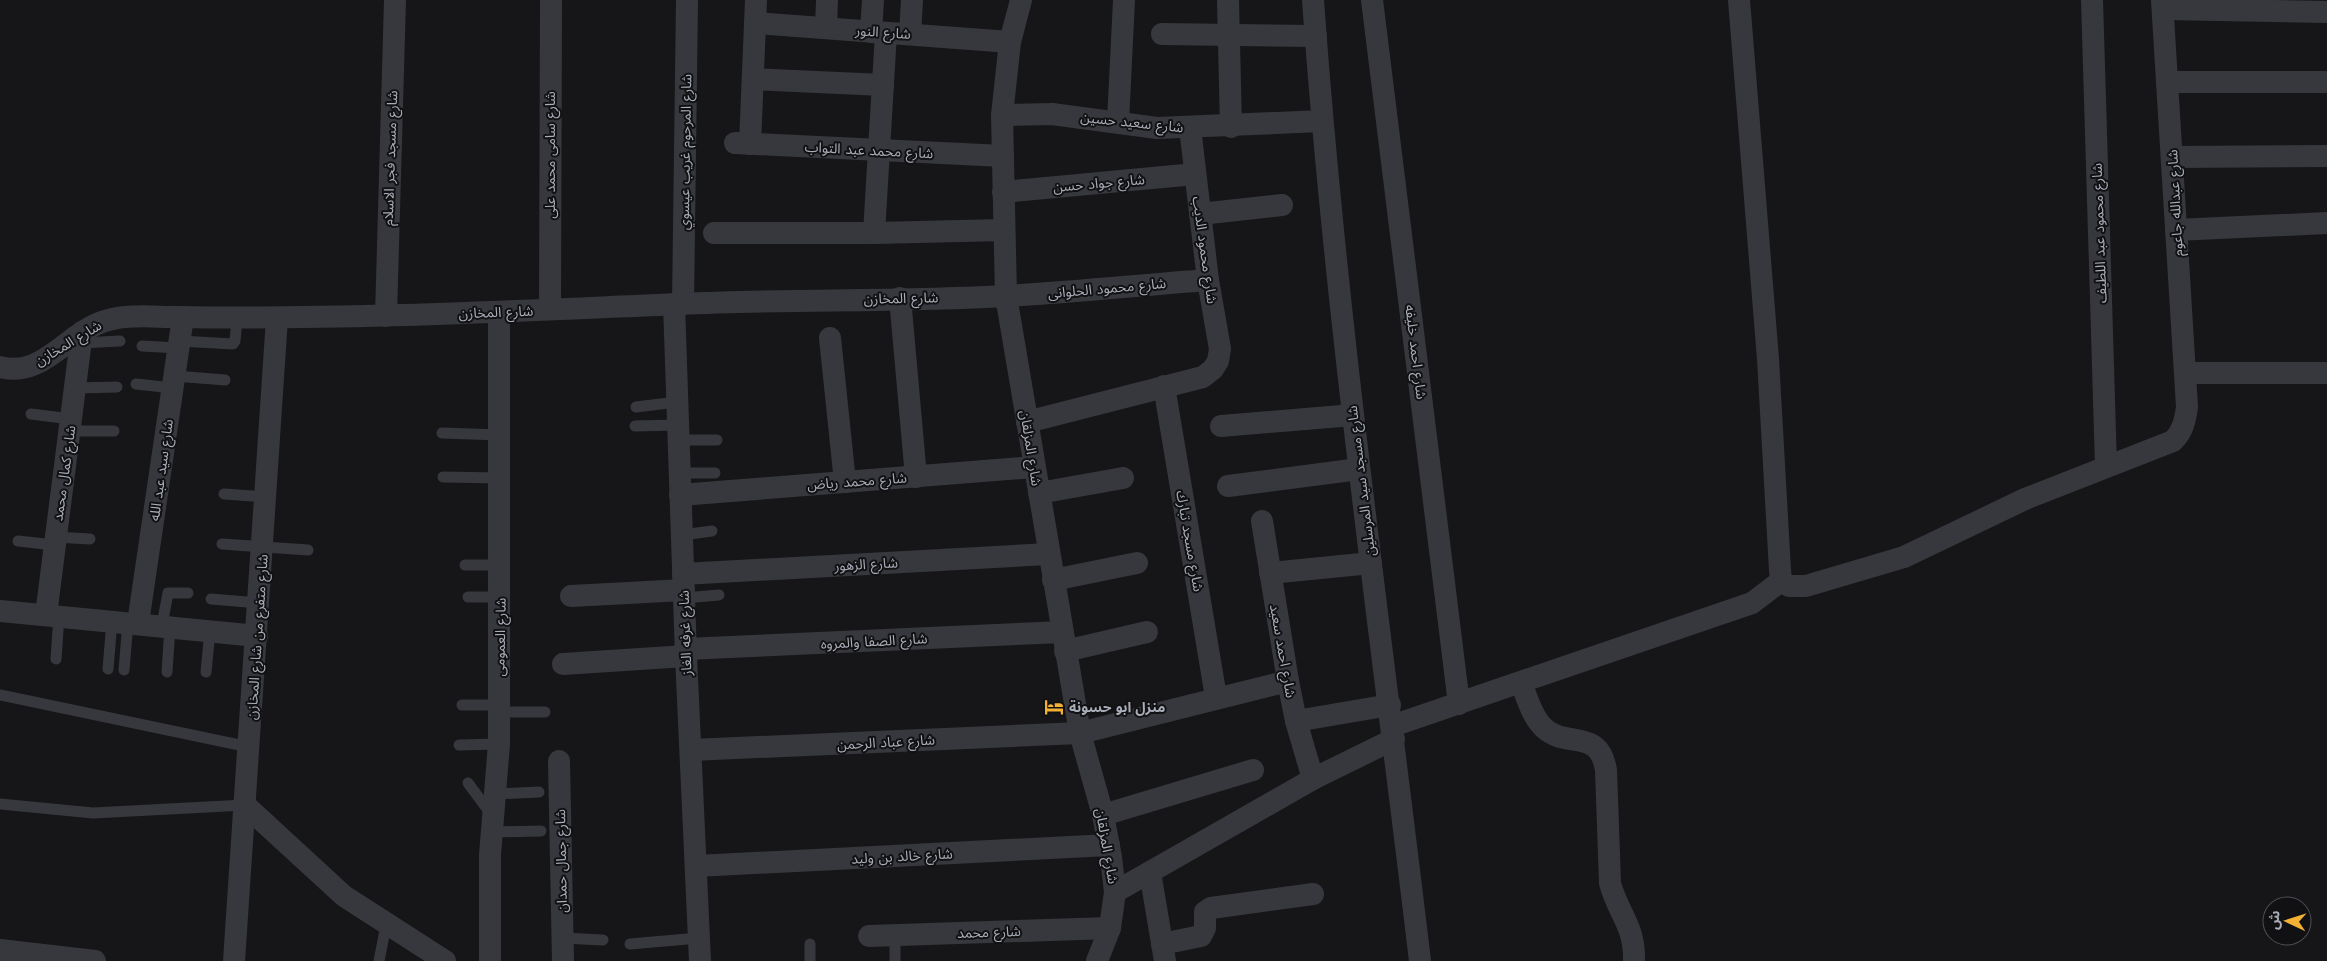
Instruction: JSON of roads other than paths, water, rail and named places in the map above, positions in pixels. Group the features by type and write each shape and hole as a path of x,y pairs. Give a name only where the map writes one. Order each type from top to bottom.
{"street":[{"name":"شارع مسجد فجر الاسلام","path":"386,316 395,0"},
{"name":"شارع سامى محمد على","path":"550,0 550,309"},
{"name":"شارع المرحوم غريب عيسوي","path":"678,304 688,0"},
{"path":"756,0 753,79 882,85"},
{"path":"826,28 827,0"},
{"path":"873,0 878,32 882,85 874,233"},
{"path":"910,34 912,0"},
{"name":"شارع المزلقان","path":"1021,0 1010,42 1002,115 1006,296 1048,554 1080,733 1103,815 1109,846 1115,892 1110,928 1097,961"},
{"path":"1118,122 1124,0"},
{"path":"1228,0 1231,127"},
{"name":"شارع مسجد سيد المرسلين","path":"1313,0 1322,122 1341,316 1420,961"},
{"name":"شارع احمد خليفه","path":"1372,0 1459,704"},
{"path":"1296,720 1392,723 1459,704 1752,604 1781,582 1768,358 1739,0"},
{"name":"شارع محمود عبد اللطيف","path":"2092,0 2106,466"},
{"path":"2162,5 2327,12"},
{"name":"شارع عبدالله جاعوم","path":"1781,582 1788,586 1806,586 1904,557 2025,498 2173,441 2184,425 2187,407 2162,5"},
{"name":"شارع النور","path":"755,23 1010,42"},
{"path":"1162,34 1316,36"},
{"name":"شارع محمد عبد التواب","path":"753,79 743,144 1002,156"},
{"path":"2167,82 2327,82"},
{"name":"شارع سعيد حسين","path":"1002,115 1052,114 1157,128 1231,127 1322,122"},
{"name":"شارع محمود الديب","path":"1164,386 1203,377 1213,370 1218,360 1220,349 1208,280 1190,128"},
{"path":"2172,157 2327,156"},
{"name":"شارع جواد حسن","path":"1003,192 1195,174"},
{"path":"1200,214 1282,205"},
{"path":"2176,230 2327,223"},
{"path":"714,233 874,233 1004,230"},
{"name":"شارع محمود الحلوانى","path":"1006,296 1208,280"},
{"name":"شارع المخازن","path":"0,367 8,369 26,367 43,361 81,337 98,323 116,318 183,317 238,319 386,316 678,304 1006,296"},
{"path":"900,298 916,477"},
{"name":"شارع غرفه الغاز","path":"678,304 677,402 679,473 700,961"},
{"name":"شارع العمومى","path":"490,961 493,814 499,744 501,565 499,312"},
{"name":"شارع سيد عبد الله","path":"126,622 174,382 183,317"},
{"name":"شارع متفرع من شارع المخازن","path":"235,959 277,318"},
{"name":"شارع كمال محمد","path":"52,616 54,541 81,337"},
{"path":"830,338 845,482"},
{"path":"2185,372 2327,373"},
{"path":"1027,422 1164,386"},
{"name":"شارع مسجد تبارك","path":"1164,386 1216,697"},
{"path":"1220,426 1353,415"},
{"name":"شارع محمد رياض","path":"680,495 1034,468"},
{"path":"1228,486 1360,469"},
{"path":"1039,493 1123,478"},
{"name":"شارع احمد سعيد","path":"1262,521 1288,681 1296,720 1314,779"},
{"name":"شارع الزهور","path":"571,596 1048,554"},
{"path":"1053,580 1138,563"},
{"path":"1270,573 1371,564"},
{"path":"0,611 256,636"},
{"name":"شارع الصفا والمروه","path":"563,664 686,653 1063,642 1147,632"},
{"name":"شارع عباد الرحمن","path":"691,750 1080,733 1216,697 1288,681"},
{"path":"1521,683 1536,717 1545,729 1559,736 1586,742 1598,750 1602,756 1606,770 1610,883 1615,898 1630,927 1634,961"},
{"path":"1115,892 1314,779 1392,723"},
{"name":"شارع جمال حمدان","path":"559,761 563,961"},
{"path":"1103,815 1254,770"},
{"path":"245,805 329,884 386,925 445,961"},
{"name":"شارع خالد بن وليد","path":"696,866 1109,846"},
{"path":"1150,872 1163,952 1201,936 1205,928 1205,912 1211,908 1313,894"},
{"name":"شارع محمد","path":"868,936 1110,928"},
{"path":"0,950 95,961"}],"lane":[{"path":"142,346 233,344 238,319"},
{"path":"81,337 120,341"},
{"path":"136,384 225,380"},
{"path":"75,388 117,387"},
{"path":"636,408 677,402"},
{"path":"31,414 70,425 114,431"},
{"path":"635,426 717,440"},
{"path":"442,433 500,435"},
{"path":"679,473 715,474"},
{"path":"443,477 500,478"},
{"path":"224,494 266,497"},
{"path":"682,534 712,531"},
{"path":"18,541 90,539"},
{"path":"222,544 308,550"},
{"path":"465,565 501,565"},
{"path":"684,587 719,595"},
{"path":"167,672 166,626 168,593 188,593"},
{"path":"468,597 500,597"},
{"path":"211,599 258,603"},
{"path":"52,616 56,659"},
{"path":"108,668 126,622"},
{"path":"124,670 126,622"},
{"path":"206,672 210,631"},
{"path":"0,694 249,746"},
{"path":"462,705 545,712"},
{"path":"459,745 499,744"},
{"path":"468,783 493,814 541,831"},
{"path":"493,814 540,792"},
{"path":"0,804 93,813 245,805"},
{"path":"379,961 386,925"},
{"path":"895,936 895,961"},
{"path":"563,938 603,940"},
{"path":"630,944 699,938"},
{"path":"810,944 810,961"}],"place":[{"name":"منزل ابو حسونة","path":"1054,707"}]}
